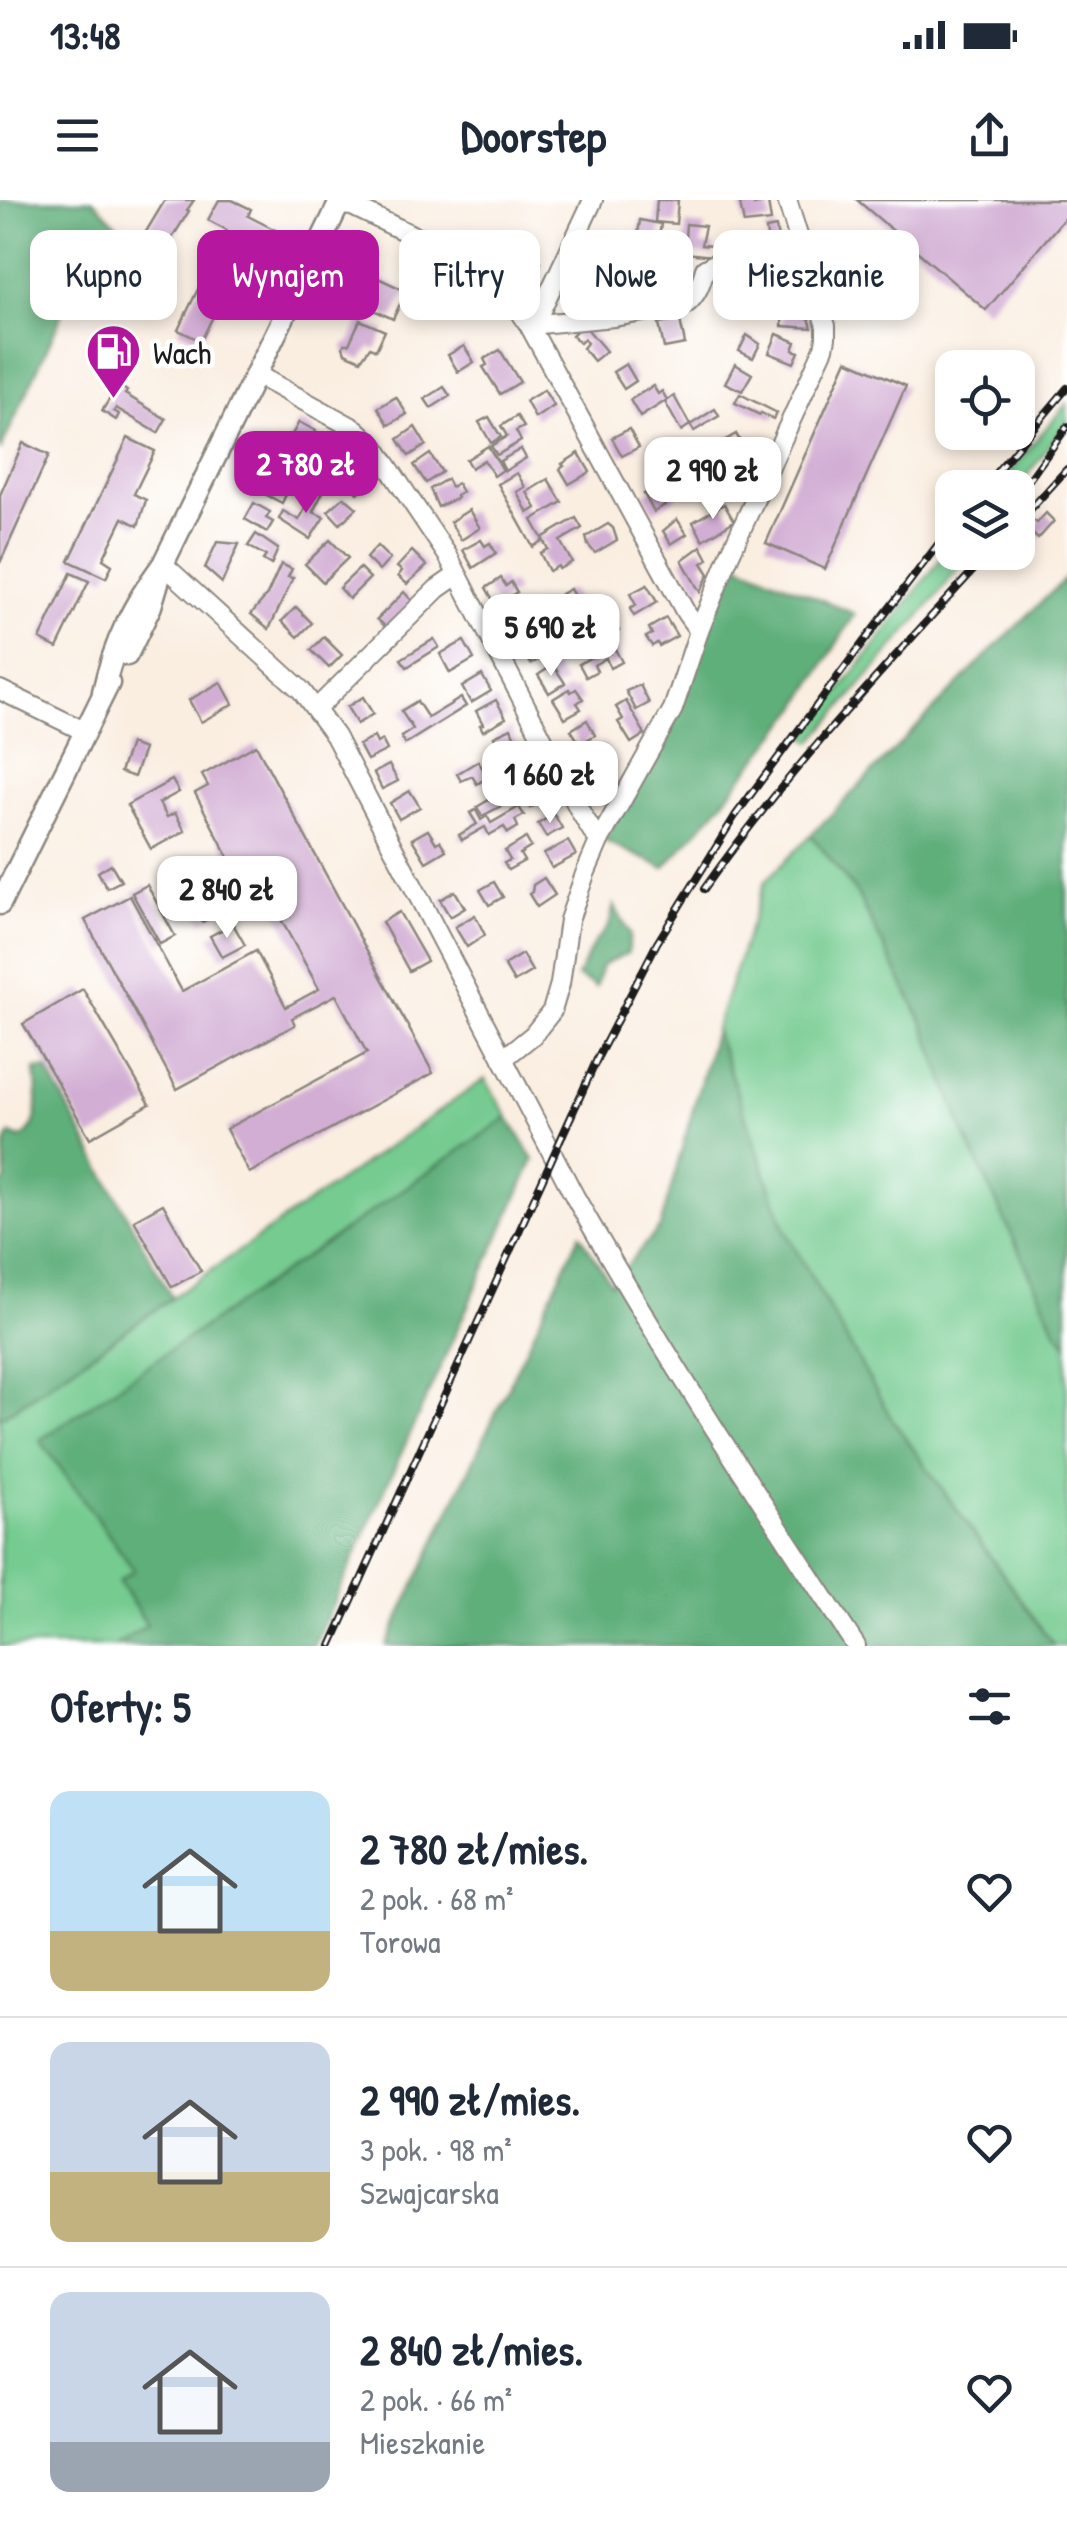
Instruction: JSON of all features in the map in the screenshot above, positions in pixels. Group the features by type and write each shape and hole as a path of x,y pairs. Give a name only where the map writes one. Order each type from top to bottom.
{"main road":[{"path":"0,904 103,692 152,606 163,564 340,202"}],"street":[{"path":"532,325 593,200"},
{"path":"503,1059 534,1035 556,1002 569,920 600,839 673,709 730,554 826,338 788,200"},
{"path":"340,202 496,276 532,325 686,613 699,630"},
{"path":"532,325 675,308 693,299 706,268 713,264"},
{"path":"257,375 371,441 448,556 580,811 600,839"},
{"path":"163,564 301,690 336,736 575,1197 622,1279 856,1646"},
{"path":"316,709 437,589 457,575"},
{"path":"0,690 84,731"}],"green space":[{"path":"0,200 93,200 118,226 111,230 30,230 30,320 59,320 0,451"},
{"path":"1067,403 1067,422 1032,470 1011,470 1028,450 1035,450 1035,441"},
{"path":"739,564 855,614 797,709 664,868 605,841 733,565"},
{"path":"935,566 935,570 957,570 812,742 805,737"},
{"path":"1067,577 1067,1344 1056,1330 963,1130 924,1025 856,892 811,835"},
{"path":"811,835 856,892 924,1025 963,1130 1056,1330 1067,1344 1067,1646 1054,1646 889,1416 786,1232 715,1030 765,882"},
{"path":"614,905 630,934 628,953 602,965 596,987 577,977 594,943 609,926"},
{"path":"715,1030 786,1232 890,1416 1054,1646 386,1646 580,1234 611,1284 660,1227"},
{"path":"35,1069 47,1069 172,1298 0,1418 0,1186 6,1181 5,1151 11,1134 21,1138 36,1116"},
{"path":"485,1079 508,1117 41,1440 134,1570 119,1582 147,1625 115,1646 0,1646 0,1418"},
{"path":"508,1117 534,1160 314,1646 115,1646 147,1625 119,1581 134,1570 40,1440"}],"building":[{"path":"165,200 194,200 177,230 147,230"},
{"path":"219,200 232,200 251,209 248,216 275,230 227,230 208,220"},
{"path":"657,200 678,200 676,224 655,222"},
{"path":"857,200 1067,200 1067,215 986,310 919,253 919,230 892,230"},
{"path":"754,201 754,205 768,202 771,221 744,224 740,204"},
{"path":"640,220 661,224 660,230 639,230"},
{"path":"686,224 705,226 701,245 713,246 713,256 693,254 693,230 686,230"},
{"path":"379,278 399,288 399,306 393,319 379,312"},
{"path":"197,291 197,320 211,320 201,341 178,330"},
{"path":"360,320 385,331 376,350 370,347 361,360 345,353 344,344 349,344"},
{"path":"680,320 685,344 664,348 659,324"},
{"path":"782,320 810,320 812,328 782,326"},
{"path":"583,324 606,351 594,361 583,348 587,343 584,339 580,343 572,335"},
{"path":"777,334 796,342 793,350 799,352 794,363 769,353"},
{"path":"747,335 760,344 753,358 739,351"},
{"path":"464,346 474,362 458,372 448,355"},
{"path":"500,350 520,382 500,394 483,367 487,365 484,359"},
{"path":"847,360 906,386 825,569 766,543"},
{"path":"626,364 636,381 624,389 613,372"},
{"path":"735,364 752,374 742,391 725,383"},
{"path":"118,385 127,391 125,394 166,419 158,433 116,408 116,420 102,411"},
{"path":"653,386 667,400 640,417 630,400"},
{"path":"444,387 450,396 431,408 425,399"},
{"path":"544,390 554,406 535,418 526,401"},
{"path":"740,394 777,413 773,419 735,403"},
{"path":"674,396 690,425 681,431 665,402"},
{"path":"396,397 407,414 389,425 378,408"},
{"path":"715,409 719,416 694,431 690,425"},
{"path":"517,416 524,427 516,431 521,441 497,455 491,446 507,436 501,426"},
{"path":"489,417 501,437 491,443 479,422"},
{"path":"299,422 322,438 313,453 289,440"},
{"path":"415,427 426,445 409,456 398,439"},
{"path":"629,429 639,447 622,456 612,438"},
{"path":"736,434 747,453 724,467 712,448"},
{"path":"128,438 155,451 134,494 146,500 138,526 123,518 103,559 112,565 106,578 69,561"},
{"path":"341,442 359,451 357,455 365,460 360,469 371,481 358,493 331,470 343,457 335,453"},
{"path":"23,443 49,455 0,563 0,495"},
{"path":"286,446 309,460 302,469 297,466 294,473 276,463"},
{"path":"488,446 503,470 494,476 484,460 471,468 466,460"},
{"path":"692,448 697,457 675,471 669,462"},
{"path":"521,449 526,458 505,471 500,461"},
{"path":"579,453 590,472 569,484 560,469"},
{"path":"430,454 442,472 426,483 414,465"},
{"path":"517,473 525,487 517,492 528,513 536,508 527,492 548,479 562,502 532,520 542,538 576,518 582,528 560,541 572,562 559,569 558,566 549,571 540,553 548,549 543,540 533,547 498,484"},
{"path":"268,477 289,488 282,503 261,492"},
{"path":"447,479 451,487 457,483 462,492 438,507 430,489"},
{"path":"669,482 677,497 654,512 644,494"},
{"path":"313,486 323,492 313,512 324,517 310,539 279,519 283,511 299,520"},
{"path":"344,497 357,508 340,524 328,511"},
{"path":"254,503 270,512 266,518 273,522 267,532 245,519"},
{"path":"724,504 734,521 703,540 693,522"},
{"path":"469,510 480,528 461,540 450,522"},
{"path":"1046,513 1054,521 1038,539 1037,523"},
{"path":"677,519 687,534 671,544 663,531"},
{"path":"608,524 617,540 595,553 586,537"},
{"path":"256,534 278,549 271,565 263,560 266,556 248,546"},
{"path":"330,540 348,558 323,582 305,564"},
{"path":"481,540 485,546 490,543 496,553 473,568 463,550"},
{"path":"217,542 239,544 222,583 205,568"},
{"path":"377,546 390,559 379,571 366,558"},
{"path":"701,546 708,559 702,563 709,574 700,592 682,560"},
{"path":"412,551 427,566 407,584 398,576 402,571 397,567"},
{"path":"281,564 292,569 288,577 293,578 269,629 251,614 267,595"},
{"path":"360,568 370,578 349,599 339,588"},
{"path":"71,573 89,581 57,648 40,639"},
{"path":"501,578 506,586 511,582 517,592 496,605 486,588"},
{"path":"647,585 657,602 634,616 630,609 636,605 630,594"},
{"path":"570,589 584,613 557,629 552,619 570,609 561,594"},
{"path":"404,592 413,602 387,628 377,619"},
{"path":"607,596 615,610 598,620 590,606"},
{"path":"296,607 312,623 298,637 282,621"},
{"path":"520,610 530,626 515,635 505,619"},
{"path":"666,618 677,636 652,646 646,637 652,634 649,628"},
{"path":"614,621 619,631 599,642 594,632"},
{"path":"550,625 556,635 546,641 552,651 531,664 520,646"},
{"path":"324,637 342,655 329,668 311,650"},
{"path":"609,638 622,662 610,668 606,658 594,665 597,671 586,677 579,664 593,656 589,649"},
{"path":"434,639 439,647 407,667 401,659"},
{"path":"464,641 474,659 450,673 440,654"},
{"path":"553,665 565,683 549,693 538,675"},
{"path":"482,675 491,691 471,703 462,687"},
{"path":"221,682 233,704 201,722 189,700"},
{"path":"640,685 649,703 636,710 626,691"},
{"path":"576,689 583,699 577,703 581,709 565,718 553,699"},
{"path":"363,697 373,714 357,724 347,707"},
{"path":"461,698 466,706 405,744 401,737 413,729 401,711 417,701 428,718"},
{"path":"496,700 506,718 483,731 476,711"},
{"path":"626,701 645,734 631,743 618,722 623,719 616,707"},
{"path":"587,720 595,735 580,744 571,730"},
{"path":"511,728 518,746 499,757 494,736"},
{"path":"374,737 377,743 382,740 387,750 367,760 359,745"},
{"path":"130,744 144,749 134,777 120,772"},
{"path":"256,745 433,1073 249,1173 226,1129 367,1053 336,995 292,1018 295,1025 177,1089 85,920 130,896 182,991 256,951 286,1007 319,989 273,905 264,910 258,899 252,902 195,793 208,786 202,775"},
{"path":"604,745 616,765 591,781 573,753 582,748 587,756"},
{"path":"524,756 534,772 519,781 509,765"},
{"path":"478,761 483,769 492,763 497,771 477,784 472,776 461,781 457,774"},
{"path":"389,765 398,781 382,789 374,773"},
{"path":"172,780 179,792 159,803 167,817 175,813 185,831 151,849 127,805"},
{"path":"537,782 547,798 530,808 520,793"},
{"path":"410,791 420,807 399,819 390,803"},
{"path":"499,794 505,804 482,816 477,807"},
{"path":"519,807 524,815 515,820 518,827 508,833 504,827 489,835 485,827 462,840 459,835 477,824 470,813 476,810 481,820 487,816 491,823"},
{"path":"554,814 562,828 546,837 538,824"},
{"path":"428,830 446,850 426,862 412,839"},
{"path":"526,838 531,847 520,854 524,861 508,870 504,863 510,860 505,851"},
{"path":"568,841 576,855 552,868 544,854"},
{"path":"111,864 121,881 107,888 98,872"},
{"path":"195,869 219,913 202,922 178,878"},
{"path":"544,878 555,895 537,907 529,894 533,885"},
{"path":"494,882 503,897 489,905 480,890"},
{"path":"147,885 175,936 160,944 132,893"},
{"path":"455,891 465,908 450,917 440,900"},
{"path":"399,912 427,961 409,971 382,922"},
{"path":"475,915 485,935 467,947 455,927"},
{"path":"233,924 245,945 222,957 210,936"},
{"path":"522,954 532,971 514,982 504,965"},
{"path":"83,989 150,1104 90,1138 23,1024"},
{"path":"163,1204 201,1271 172,1287 134,1220"}],"railway":[{"path":"998,470 1067,388"},
{"path":"1035,471 1067,427"},
{"path":"1035,504 1067,469"},
{"path":"331,1646 598,1057 657,943 735,816 935,548"},
{"path":"704,889 806,758 974,570"}],"place":[{"name":"Wach","path":"114,401"}]}
